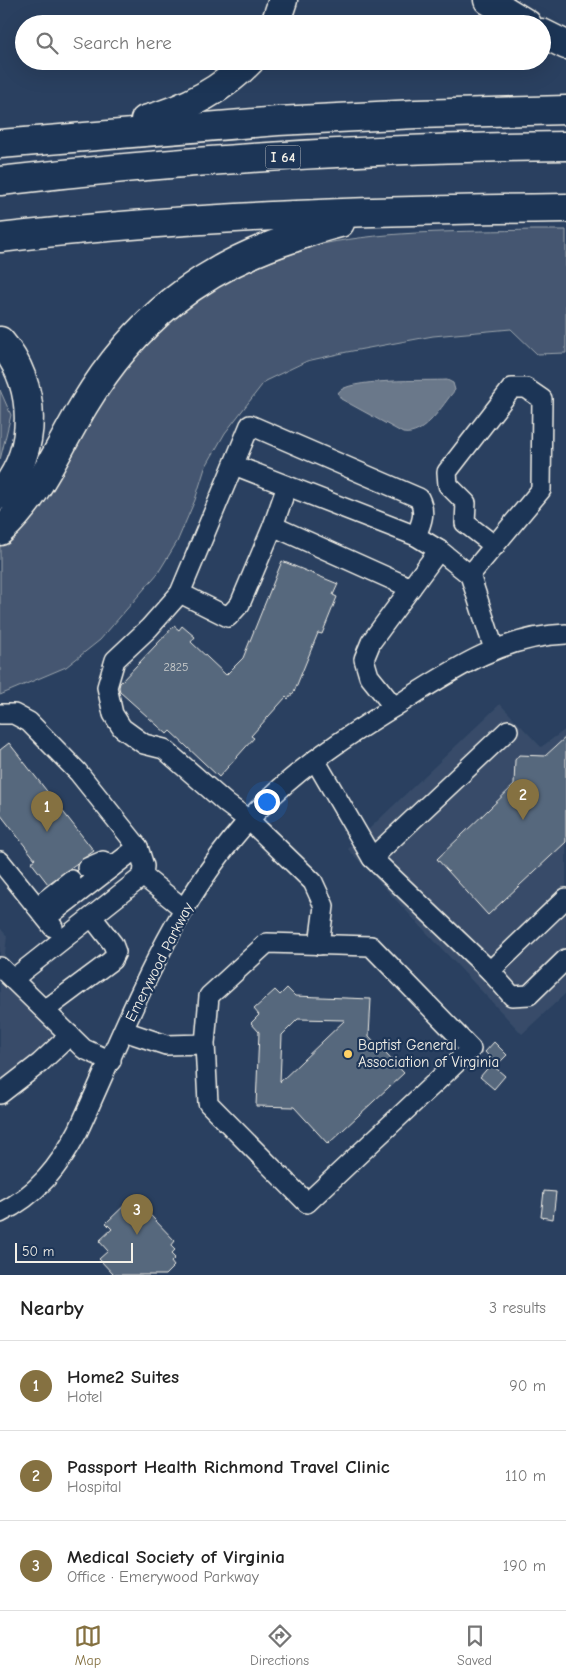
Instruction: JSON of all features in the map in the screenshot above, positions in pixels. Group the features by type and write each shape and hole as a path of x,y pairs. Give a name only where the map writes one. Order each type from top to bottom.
{"highway":[{"path":"278,15 282,0"},
{"path":"488,0 512,15"},
{"path":"551,38 566,45"},
{"path":"41,140 141,122 179,109 223,85 240,70"},
{"path":"0,144 278,121 416,114 566,110"},
{"name":"I 64","path":"0,181 238,160 464,147 566,146"},
{"path":"0,238 178,220 410,210 566,208"},
{"path":"0,531 27,504 85,404 109,368 148,322 177,296 227,265 274,244 330,225 410,210"},
{"path":"0,341 15,362 24,384 30,416 24,453 13,478 0,495"}],"street":[{"path":"470,575 495,546 541,490 542,399 526,388 512,388 447,472 448,485 466,503 465,523 495,546"},
{"path":"319,945 324,906 313,882 250,821 227,804 164,749 144,744 122,728 113,714 107,687 116,660 149,628 180,593 250,425 419,498 423,505 424,517 416,536"},
{"path":"234,465 416,536 439,550 470,575 494,649"},
{"path":"180,593 228,616 240,604 273,526 287,486"},
{"path":"273,526 411,588"},
{"path":"394,707 369,676 364,660 371,642 439,550"},
{"name":"Emerywood Parkway","path":"0,1213 27,1198 47,1180 60,1164 78,1131 124,1031 184,909 225,848 271,798 315,760 394,707 468,661 494,649 524,640 566,634"},
{"path":"0,714 14,714 30,722 78,772 138,847 144,866 143,876 63,939 6,973 84,1049 110,1061"},
{"path":"372,858 508,730"},
{"path":"315,760 372,858 490,971 512,996 529,995 566,959"},
{"path":"41,913 112,867 138,847"},
{"path":"0,861 63,939"},
{"path":"87,868 103,861 112,867"},
{"path":"143,876 184,909"},
{"path":"41,913 71,880"},
{"path":"490,971 566,898"},
{"path":"45,1010 112,960 116,952 113,944 92,916"},
{"path":"267,943 371,946 471,1049 307,1203 208,1103 205,1044 209,996 267,943"},
{"path":"124,1031 166,1045 205,1044"},
{"path":"0,1094 40,1063 70,1035"}],"shaded area":[{"path":"566,230 566,353 537,354 511,329 433,336 307,361 265,381 225,433 205,468 195,500 177,542 158,573 100,640 66,667 0,695 0,540 19,526 35,510 60,474 104,395 142,348 163,328 185,309 235,278 262,265 310,247 348,239 401,234"},
{"path":"447,380 453,383 455,390 426,425 411,433 403,433 341,399 338,393 344,388 371,383"},
{"path":"0,390 11,415 0,460"},
{"path":"500,704 541,747 566,729 566,993 522,1034 348,849"},
{"path":"0,928 7,936 4,962 69,1018 66,1053 0,1108"}],"building":[{"path":"282,561 338,584 333,595 337,597 322,634 318,633 294,692 288,699 286,697 251,736 254,738 219,777 170,731 167,734 120,692 120,683 174,626 179,630 182,626 195,637 191,642 226,675 243,658"},
{"path":"566,737 566,842 488,915 437,859 514,785 515,760 519,755 545,756"},
{"path":"9,743 94,851 48,884 31,862 35,859 0,814 0,750"},
{"name":"Baptist General Association of Virginia","path":"287,988 295,996 371,999 369,1036 404,1073 328,1144 294,1107 256,1106 259,1032 251,1023 259,1015 254,1009 275,990 280,995","holes":["298,1019 345,1020 280,1082 282,1035"]},
{"path":"494,1042 507,1055 497,1065 485,1052"},
{"path":"491,1064 505,1076 494,1089 480,1077"},
{"path":"544,1191 556,1192 553,1219 541,1217"},
{"path":"133,1197 175,1241 171,1246 175,1250 171,1254 175,1258 171,1262 174,1266 165,1275 114,1275 99,1259 108,1251 99,1241 112,1229 106,1223"}],"place":[{"name":"Passport Health Richmond Travel Clinic","path":"523,820"},
{"name":"Home2 Suites","path":"47,832"},
{"name":"Baptist General Association of Virginia","path":"348,1054"},
{"name":"Medical Society of Virginia","path":"137,1235"}]}
